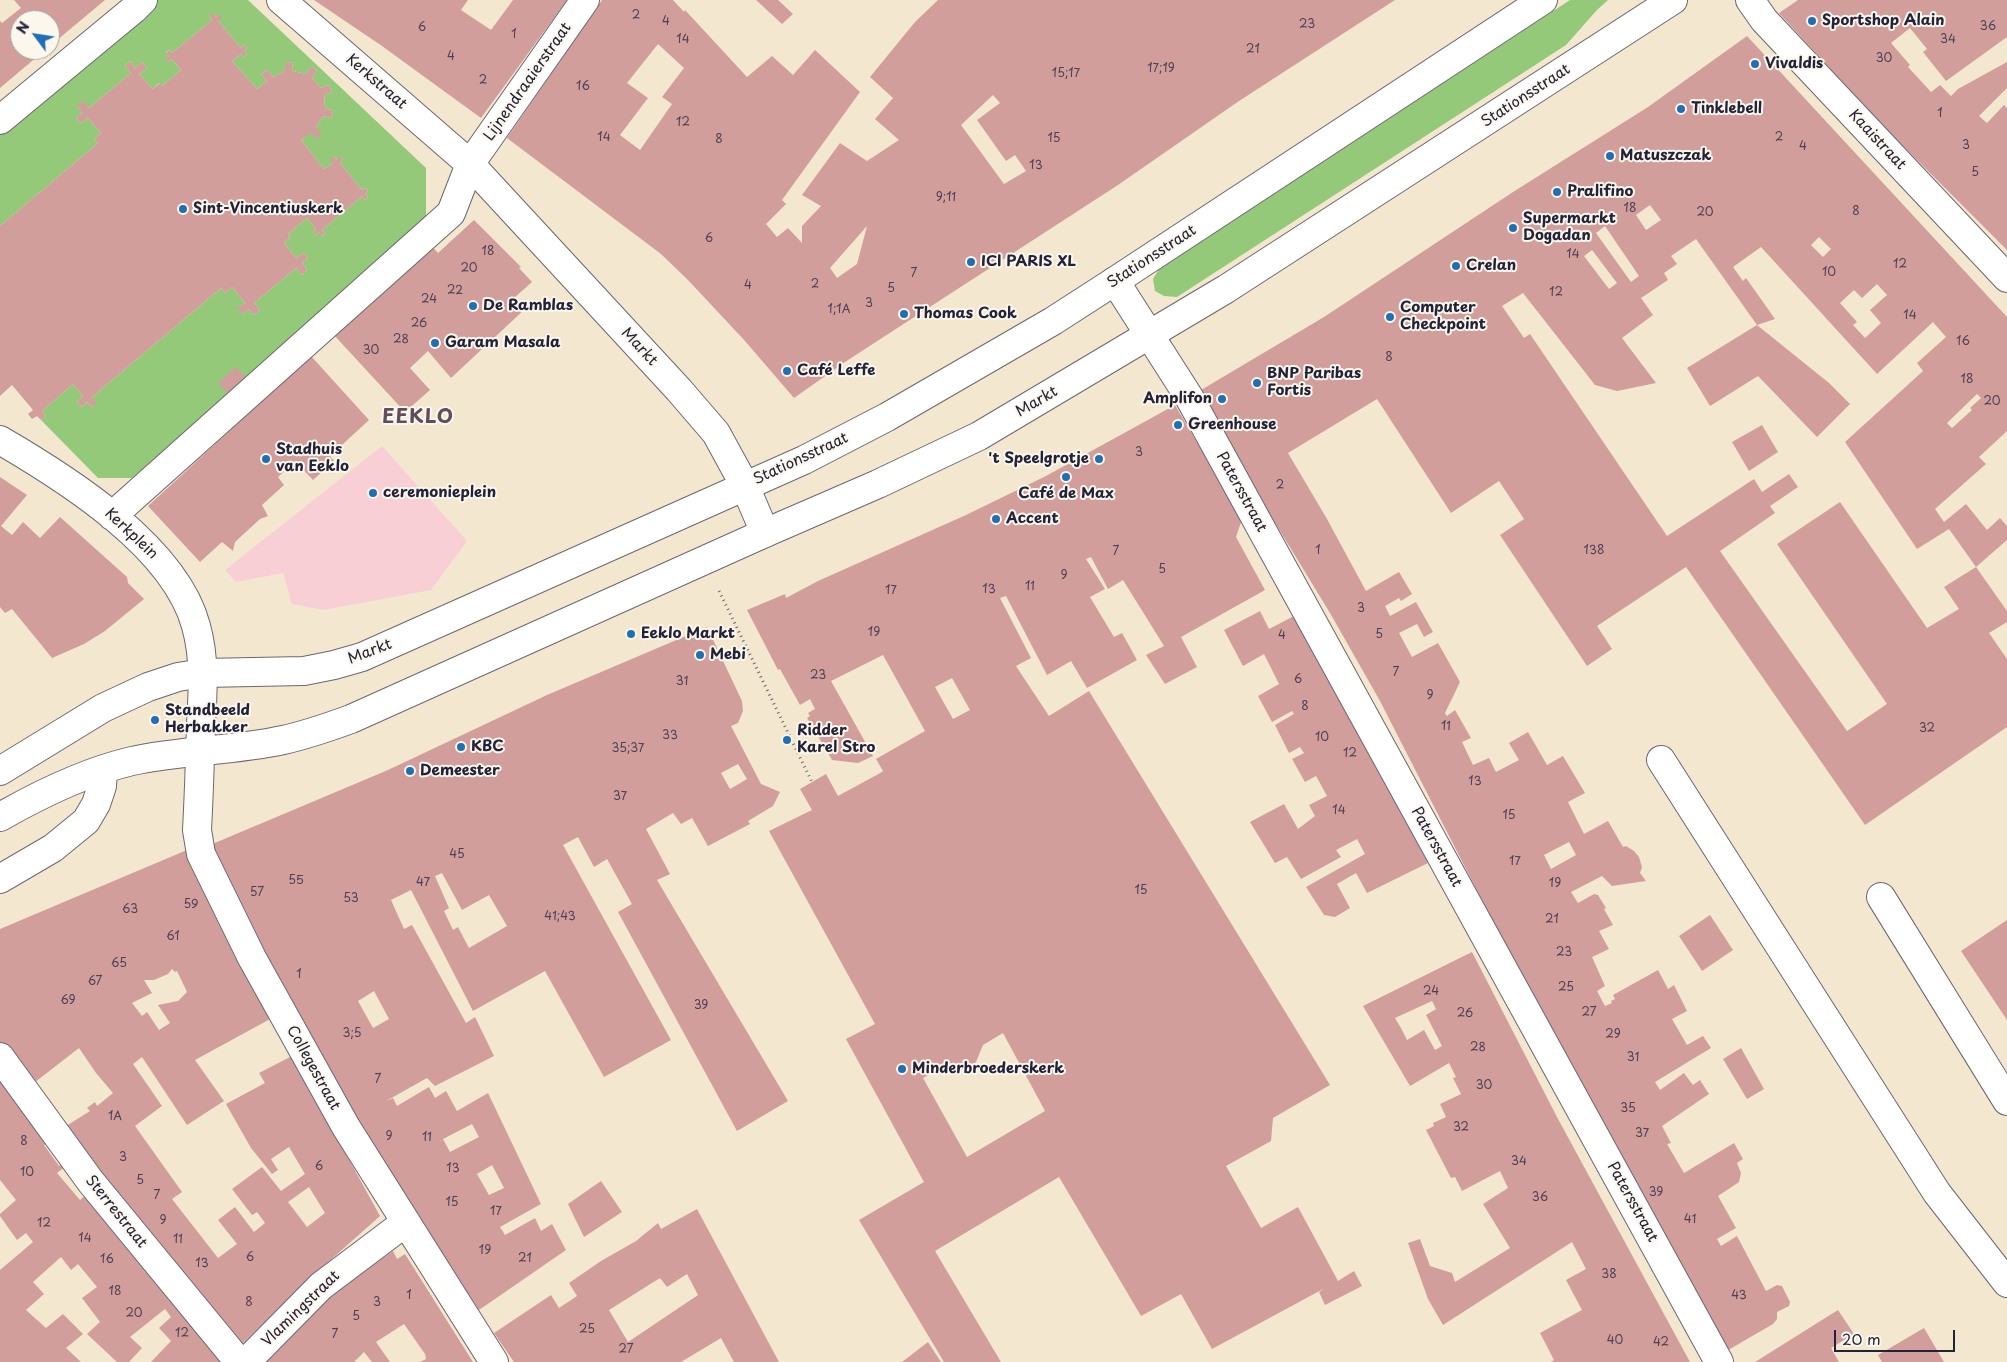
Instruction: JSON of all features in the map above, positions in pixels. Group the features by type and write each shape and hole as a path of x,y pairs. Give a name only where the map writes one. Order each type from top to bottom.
{"street":[{"path":"0,120 143,0"},
{"name":"Kerkstraat","path":"282,0 470,164"},
{"name":"Lijnendraaierstraat","path":"470,164 585,0"},
{"name":"Stationsstraat","path":"744,486 832,446 887,418 1053,321 1543,0"},
{"name":"Stationsstraat","path":"1149,335 1258,269 1673,0"},
{"name":"Kaaistraat","path":"1750,0 1764,20 2007,278"},
{"path":"112,516 451,213 470,164"},
{"name":"Markt","path":"0,770 104,708 148,687 203,673 304,671 362,657 744,486 716,433 705,420 470,164"},
{"name":"Patersstraat","path":"1115,281 1194,406 1719,1362"},
{"name":"Markt","path":"0,817 59,786 103,770 132,762 282,740 352,719 704,560 878,484 979,436 1149,335"},
{"name":"Kerkplein","path":"0,440 79,490 112,516 160,560 186,598 196,626 203,673"},
{"path":"744,486 765,533"},
{"path":"200,751 203,673"},
{"name":"Collegestraat","path":"200,751 197,830 201,854 261,975 346,1127 494,1362"},
{"path":"1661,760 1937,1193 2007,1283"},
{"path":"0,879 53,848 86,821 96,804 102,786 103,770"},
{"path":"1881,896 2007,1101"},
{"name":"Sterrestraat","path":"0,1056 91,1182 239,1362"},
{"name":"Vlamingstraat","path":"246,1362 321,1286 406,1222"}],"path":[{"path":"704,560 812,782"}],"shaded area":[{"name":"ceremonieplein","path":"382,446 467,541 431,590 323,610 292,604 283,573 236,582 225,570"}],"green space":[{"path":"155,0 248,0 426,168 426,221 132,478 98,478 41,420 46,416 42,411 73,384 83,396 77,402 82,407 87,402 92,407 96,403 92,397 221,288 225,293 232,287 245,303 238,308 243,314 249,309 254,315 260,310 254,303 296,268 302,275 307,270 302,263 308,258 304,253 296,258 284,243 290,237 288,234 307,218 316,229 313,232 315,235 319,232 322,236 325,234 322,230 362,196 365,200 368,197 365,194 368,191 366,188 362,190 340,163 343,159 341,157 337,160 333,156 333,163 324,169 301,140 316,127 323,116 331,118 333,111 325,108 324,95 332,92 329,85 321,88 312,78 317,70 311,67 306,74 293,71 292,62 285,63 285,71 273,77 267,70 261,74 267,81 257,89 232,61 241,54 244,57 247,55 244,51 247,48 244,45 241,48 218,21 219,15 216,17 212,14 209,16 212,20 172,53 169,50 166,52 169,56 166,59 168,62 172,59 181,70 162,86 159,83 153,89 139,74 147,68 142,62 135,68 130,61 125,66 131,73 89,108 77,106 82,113 76,118 81,123 88,118 101,133 94,139 98,143 0,226 0,133"},
{"path":"1570,0 1608,0 1566,45 1177,297 1164,296 1155,291 1153,279 1159,269"}],"building":[{"path":"14,0 105,0 60,38 60,10 18,10 21,8"},
{"path":"314,0 468,0 461,10 491,30 513,0 567,0 481,118 382,46"},
{"path":"602,0 673,0 684,12 685,10 747,77 772,56 793,75 815,50 860,92 782,200 786,204 766,224 777,237 788,228 802,243 802,226 821,206 802,195 840,143 867,161 899,140 875,119 893,98 870,77 915,22 938,0 1395,0 1239,101 1118,185 848,360 794,398 745,341 661,254 507,138","holes":["658,44 684,68 662,97 672,104 640,150 620,135 648,98 627,83","993,95 1000,103 977,120 1006,161 1015,155 1026,171 1004,184 961,125","867,226 857,264 837,278 830,268"]},
{"path":"756,0 778,0 793,14 782,24"},
{"path":"1798,0 2007,0 2007,37 1946,81 1923,52 1927,49 1910,28 1891,43 1910,65 1908,67 1931,92 1940,85 1951,96 1958,89 2007,62 2007,88 1979,116 1987,123 2004,105 2007,108 2007,250 1883,126 1779,13"},
{"name":"Sint-Vincentiuskerk","path":"212,13 216,17 219,14 222,18 218,21 241,48 244,45 247,48 244,51 247,55 244,57 241,54 232,61 257,89 267,81 261,74 267,70 273,77 285,71 285,63 292,62 293,71 306,74 311,67 317,70 312,78 321,88 329,85 332,92 324,95 325,108 333,111 331,118 323,116 316,127 322,134 316,139 311,133 301,140 324,169 333,163 330,159 333,156 337,160 340,156 343,159 340,163 362,190 366,188 368,191 365,194 368,197 365,200 362,196 322,230 325,234 321,236 319,232 315,235 313,232 316,229 307,218 288,234 290,237 284,243 296,258 304,253 308,258 302,263 307,270 302,275 296,268 254,303 260,310 254,315 249,309 243,314 237,308 245,303 232,287 225,293 221,288 92,397 97,403 92,407 87,402 82,407 77,402 83,396 73,384 42,411 46,416 41,420 37,416 32,419 28,414 33,410 12,385 0,396 0,226 98,143 94,139 101,133 88,118 81,123 76,118 82,113 77,106 83,101 89,108 131,73 125,66 130,61 135,68 142,62 147,68 139,74 153,89 160,83 162,86 181,70 172,59 168,62 165,59 169,56 166,53 169,50 172,53 212,20 209,16"},
{"path":"10,17 10,60 33,60 0,88 0,21 2,23"},
{"path":"1747,36 2007,317 2007,431 1979,457 1986,464 1935,509 1944,522 1966,504 1987,530 2000,518 2007,526 2007,540 1976,567 2007,611 2007,622 1989,633 2007,659 2007,727 1865,825 1686,567 1597,626 1612,649 1587,666 1500,535 1524,519 1499,481 1451,513 1377,399 1288,453 1366,591 1399,572 1412,594 1401,601 1399,598 1385,606 1390,616 1416,602 1433,632 1424,637 1417,624 1399,633 1412,657 1438,643 1460,682 1445,713 1447,716 1455,710 1471,738 1462,742 1473,765 1489,758 1496,772 1519,760 1509,743 1528,732 1547,765 1563,756 1585,793 1568,802 1584,834 1608,821 1623,847 1626,846 1634,851 1639,857 1642,867 1640,873 1646,881 1612,886 1602,876 1571,892 1578,903 1594,894 1598,895 1613,925 1599,931 1609,949 1592,957 1605,986 1597,991 1605,1006 1612,1003 1611,1001 1615,999 1613,995 1658,970 1668,989 1674,985 1687,1011 1672,1019 1687,1045 1703,1036 1711,1048 1655,1082 1660,1090 1684,1073 1693,1085 1700,1080 1709,1094 1662,1126 1671,1143 1667,1144 1684,1173 1734,1143 1743,1159 1737,1163 1741,1173 1739,1182 1718,1196 1736,1228 1717,1239 1721,1246 1737,1236 1766,1291 1777,1285 1782,1286 1790,1302 1789,1306 1777,1312 1777,1319 1773,1324 1723,1353 1513,961 1380,701 1330,613 1196,393 1324,317 1513,192 1648,107","holes":["1650,205 1661,220 1646,230 1636,215","1605,226 1639,276 1631,282 1596,233","1819,237 1831,249 1823,257 1811,245","1696,239 1757,325 1775,319 1746,278 1743,281 1733,267 1761,247 1877,374 1933,322 1946,337 1917,363 1923,371 1845,442 1917,549 1949,529 1976,567 1944,587 1959,609 1927,628 1840,502 1777,544 1887,704 1847,731 1720,551 1775,513 1770,506 1798,487 1789,474 1762,492 1754,479 1667,536 1530,334 1524,338 1502,306 1523,293 1595,385 1617,391 1656,383 1622,338 1653,315 1641,298 1668,280 1664,273 1677,264 1671,256","1592,250 1617,283 1609,289 1584,256","1877,284 1887,295 1870,310 1881,323 1865,338 1853,325 1857,322 1840,303 1854,290 1862,298","1977,394 1981,398 1970,408 1972,410 1952,428 1947,423","1569,842 1576,855 1551,869 1544,855"]},
{"path":"474,220 521,267 519,268 532,282 514,298 525,309 451,378 428,351 410,368 430,390 405,412 333,334 430,244 438,253"},
{"path":"1757,325 1829,383 1850,404 1817,437 1758,376 1710,406 1687,368"},
{"name":"Stadhuis van Eeklo","path":"311,356 369,420 330,456 334,461 313,480 295,461 278,477 284,485 262,505 268,516 260,519 235,542 233,551 222,542 200,562 148,506"},
{"path":"236,367 247,380 230,395 218,383"},
{"path":"1175,405 1242,519 1236,537 1265,590 1181,637 1197,667 1165,684 1146,655 1164,646 1123,580 1108,589 1091,557 1086,559 1105,589 1090,597 1114,637 1122,633 1137,660 1087,688 1071,661 1047,675 1006,596 1000,598 1031,658 1016,666 1049,716 1089,691 1330,1085 1273,1118 1271,1141 1226,1166 1261,1228 1298,1207 1338,1281 1354,1271 1362,1286 1325,1305 1319,1292 1325,1288 1212,1349 1181,1294 1141,1316 1059,1177 935,1251 1001,1362 944,1362 859,1220 924,1182 846,1039 875,1024 769,831 812,810 800,789 826,774 838,796 882,772 876,759 925,731 883,655 831,681 873,756 858,763 832,760 807,718 810,716 808,713 815,709 810,699 800,705 780,669 778,670 747,610 785,594 786,598 818,581 966,515 1046,476","holes":["952,678 970,710 953,719 935,687","1003,1033 1045,1111 967,1157 923,1078 941,1068 960,1071 976,1062 983,1045"]},
{"path":"1762,425 1778,452 1749,471 1732,442"},
{"path":"0,477 27,495 1,526 12,535 23,522 40,538 60,517 127,577 128,583 144,599 105,631 84,644 52,658 12,609 5,613 0,607"},
{"path":"1260,611 1269,629 1296,615 1428,863 1367,893 1356,873 1337,884 1350,908 1335,917 1324,915 1306,887 1365,854 1357,839 1336,850 1341,857 1301,879 1287,857 1275,863 1250,822 1284,804 1298,829 1315,816 1309,805 1327,796 1316,776 1305,782 1292,759 1304,753 1300,747 1289,753 1275,725 1294,714 1292,711 1272,722 1258,696 1279,684 1264,654 1243,666 1224,630"},
{"path":"707,627 742,701 743,711 738,723 731,726 761,784 780,792 773,806 748,821 750,824 708,846 692,818 681,824 673,813 646,829 670,874 657,880 788,1101 737,1131 618,912 632,904 607,859 594,867 578,837 563,845 671,1040 604,1077 545,971 473,1011 411,890 391,900 404,929 412,925 466,1023 475,1017 494,1056 435,1086 427,1078 386,1101 393,1098 397,1106 429,1087 435,1098 446,1091 457,1111 488,1093 541,1204 500,1227 505,1235 535,1218 541,1231 552,1224 566,1250 479,1310 378,1156 259,948 210,845 388,770 547,695","holes":["738,764 747,779 730,789 721,773","442,873 462,910 489,895 507,926 469,948 458,927 453,930 444,911 449,908 435,876","374,991 389,1019 373,1028 358,1001","472,1124 479,1137 450,1152 443,1139","492,1165 504,1188 489,1195 477,1174"]},
{"path":"187,850 272,1018 195,1060 224,1101 187,1125 142,1057 133,1064 162,1106 135,1126 182,1192 172,1199 218,1258 237,1244 218,1220 235,1207 254,1232 265,1223 257,1212 252,1215 232,1189 262,1167 281,1191 305,1174 289,1147 271,1159 278,1170 272,1174 251,1148 226,1104 265,1083 259,1073 292,1056 380,1216 317,1272 242,1344 237,1343 63,1128 90,1111 87,1108 95,1102 97,1106 113,1093 96,1073 79,1048 30,1086 0,1043 0,929","holes":["172,969 175,972 177,971 187,992 178,1001 158,1005 170,1023 159,1030 147,1012 142,1016 132,1003 152,993 144,980 154,980 168,974","309,1187 325,1213 307,1227 288,1202"]},
{"path":"1710,915 1733,950 1702,971 1679,936"},
{"path":"2007,920 2007,1020 1961,951"},
{"path":"1472,952 1557,1117 1690,1362 1551,1362 1554,1360 1540,1333 1582,1310 1566,1280 1586,1269 1572,1242 1443,1325 1428,1299 1408,1243 1420,1239 1430,1266 1452,1273 1455,1282 1510,1248 1483,1204 1508,1188 1500,1171 1462,1191 1455,1177 1451,1178 1426,1130 1434,1126 1433,1123 1446,1117 1440,1104 1461,1094 1453,1078 1456,1077 1449,1063 1410,1086 1363,1006","holes":["1432,1001 1436,1009 1426,1015 1442,1046 1435,1050 1424,1030 1407,1040 1395,1018"]},
{"path":"1741,1048 1764,1089 1747,1099 1723,1059"},
{"path":"0,1070 50,1143 44,1145 59,1166 64,1163 66,1166 57,1173 80,1200 87,1194 221,1362 151,1362 171,1341 159,1328 171,1317 165,1309 130,1337 142,1348 129,1362 117,1362 87,1334 100,1322 82,1298 97,1287 78,1264 71,1270 61,1257 33,1282 44,1294 26,1310 46,1328 63,1314 83,1334 66,1348 81,1362 0,1362 0,1270 33,1242 26,1233 17,1240 0,1216 16,1200 0,1180"},
{"path":"601,1181 622,1212 584,1237 568,1204"},
{"path":"697,1209 779,1362 734,1362 721,1338 681,1362 514,1362 494,1333 551,1295 559,1308 577,1296 569,1283 601,1261 636,1241 658,1223 661,1229","holes":["687,1274 698,1295 628,1342 609,1310 660,1278 667,1287"]},
{"path":"393,1251 397,1259 405,1254 473,1362 420,1362 426,1359 425,1354 404,1324 376,1342 390,1362 372,1362 364,1352 354,1362 263,1362 322,1301"},
{"path":"1838,1310 1854,1334 1831,1348 1839,1362 1755,1362"},
{"path":"1924,1328 1944,1362 1882,1362 1878,1355"},
{"path":"928,1342 941,1362 902,1362"}],"place":[{"name":"Sportshop Alain","path":"1812,21"},
{"name":"Vivaldis","path":"1755,64"},
{"name":"Tinklebell","path":"1681,109"},
{"name":"Matuszczak","path":"1610,156"},
{"name":"Pralifino","path":"1557,192"},
{"name":"Sint-Vincentiuskerk","path":"183,209"},
{"name":"Supermarkt Dogadan","path":"1513,228"},
{"name":"ICI PARIS XL","path":"971,262"},
{"name":"Crelan","path":"1456,266"},
{"name":"De Ramblas","path":"473,306"},
{"name":"Thomas Cook","path":"904,314"},
{"name":"Computer Checkpoint","path":"1390,317"},
{"name":"Garam Masala","path":"435,343"},
{"name":"Café Leffe","path":"787,371"},
{"name":"BNP Paribas Fortis","path":"1257,383"},
{"name":"Amplifon","path":"1222,399"},
{"name":"Greenhouse","path":"1178,425"},
{"name":"Stadhuis van Eeklo","path":"266,459"},
{"name":"'t Speelgrotje","path":"1099,459"},
{"name":"Café de Max","path":"1066,477"},
{"name":"ceremonieplein","path":"373,493"},
{"name":"Accent","path":"996,519"},
{"name":"Eeklo Markt","path":"631,634"},
{"name":"Mebi","path":"700,655"},
{"name":"Standbeeld Herbakker","path":"155,720"},
{"name":"Ridder Karel Stro","path":"787,740"},
{"name":"KBC","path":"461,747"},
{"name":"Demeester","path":"410,771"},
{"name":"Minderbroederskerk","path":"902,1069"}],"district":[{"name":"EEKLO","path":"418,417"}]}
